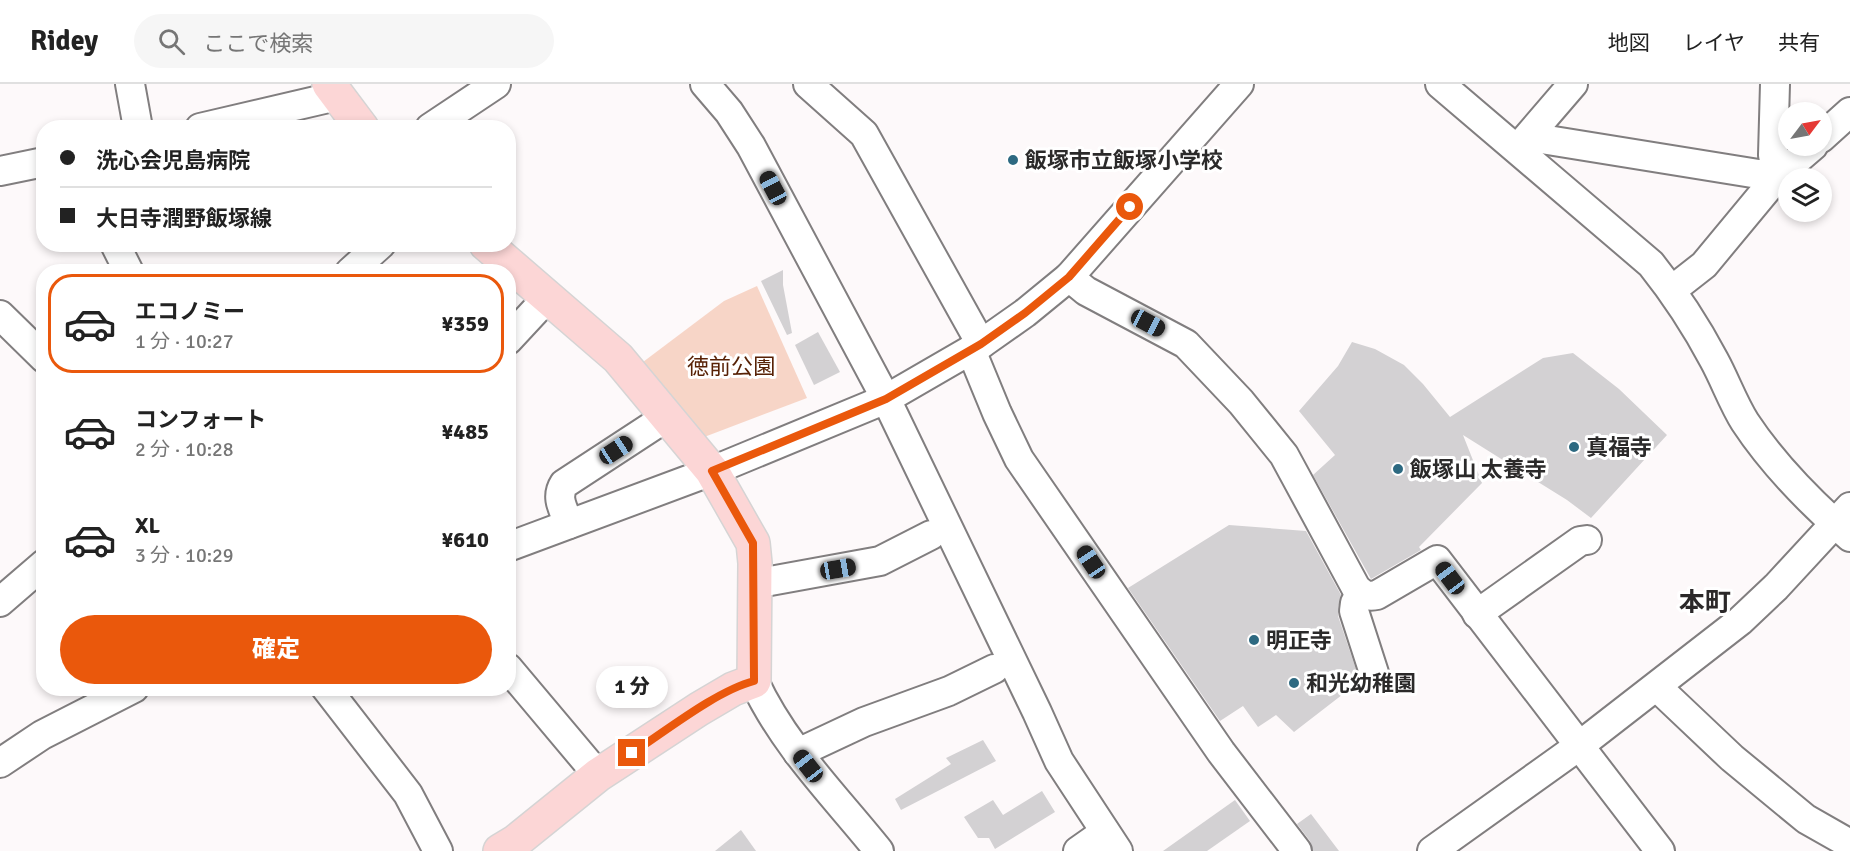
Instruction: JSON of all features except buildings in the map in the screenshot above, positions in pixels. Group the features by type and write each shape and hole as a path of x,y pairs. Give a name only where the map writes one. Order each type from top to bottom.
{"main road":[{"path":"333,90 356,120"},
{"path":"495,252 509,264"},
{"path":"500,851 515,842 598,775 699,709 733,689 754,681 753,543 712,471 618,358 516,270"}],"street":[{"path":"130,84 137,120"},
{"path":"442,120 496,84"},
{"path":"705,84 729,112 751,146 886,399 1038,712 1059,761 1112,841 1077,851"},
{"path":"807,84 864,134 976,347 997,413 1020,459 1221,752 1298,851"},
{"path":"516,544 712,471 886,399 976,347 1025,313 1069,277 1239,84"},
{"path":"1432,851 1657,687 1764,598 1845,523 1814,505 1770,456 1744,420 1713,358 1672,290 1651,264 1522,143 1440,84"},
{"path":"1522,143 1573,84"},
{"path":"1775,84 1773,154 1777,177"},
{"path":"228,120 333,90"},
{"path":"1832,128 1850,112"},
{"path":"1522,143 1777,177"},
{"path":"1672,290 1704,265 1777,177 1801,156"},
{"path":"0,171 36,164"},
{"path":"359,264 372,252"},
{"path":"1069,277 1086,291 1186,344 1234,394 1284,455 1361,594 1377,595 1437,560 1660,851"},
{"path":"516,331 547,297"},
{"path":"0,315 36,350"},
{"path":"568,524 559,498 564,484 668,416"},
{"path":"754,584 880,561 931,535"},
{"path":"1477,614 1580,541 1587,540"},
{"path":"0,602 36,571"},
{"path":"1361,594 1355,603 1354,611 1374,673"},
{"path":"798,753 864,722 949,691 994,669"},
{"path":"516,678 598,775"},
{"path":"754,681 770,711 798,753 828,793 879,851"},
{"path":"1657,687 1732,758 1806,819 1850,844"},
{"path":"0,764 42,735 118,696"},
{"path":"332,696 408,794 438,851"}],"green space":[{"name":"徳前公園","path":"757,286 807,398 699,439 635,368 724,301"}],"place":[{"name":"飯塚市立飯塚小学校","path":"1013,160"},
{"name":"真福寺","path":"1574,447"},
{"name":"飯塚山 太養寺","path":"1398,469"},
{"name":"明正寺","path":"1254,640"},
{"name":"和光幼稚園","path":"1294,683"}],"district":[{"name":"本町","path":"1705,603"}],"route":[{"path":"632,753 699,709 744,683 754,681 755,563 753,543 712,471 886,399 981,344 1025,313 1069,277 1130,207"}]}
